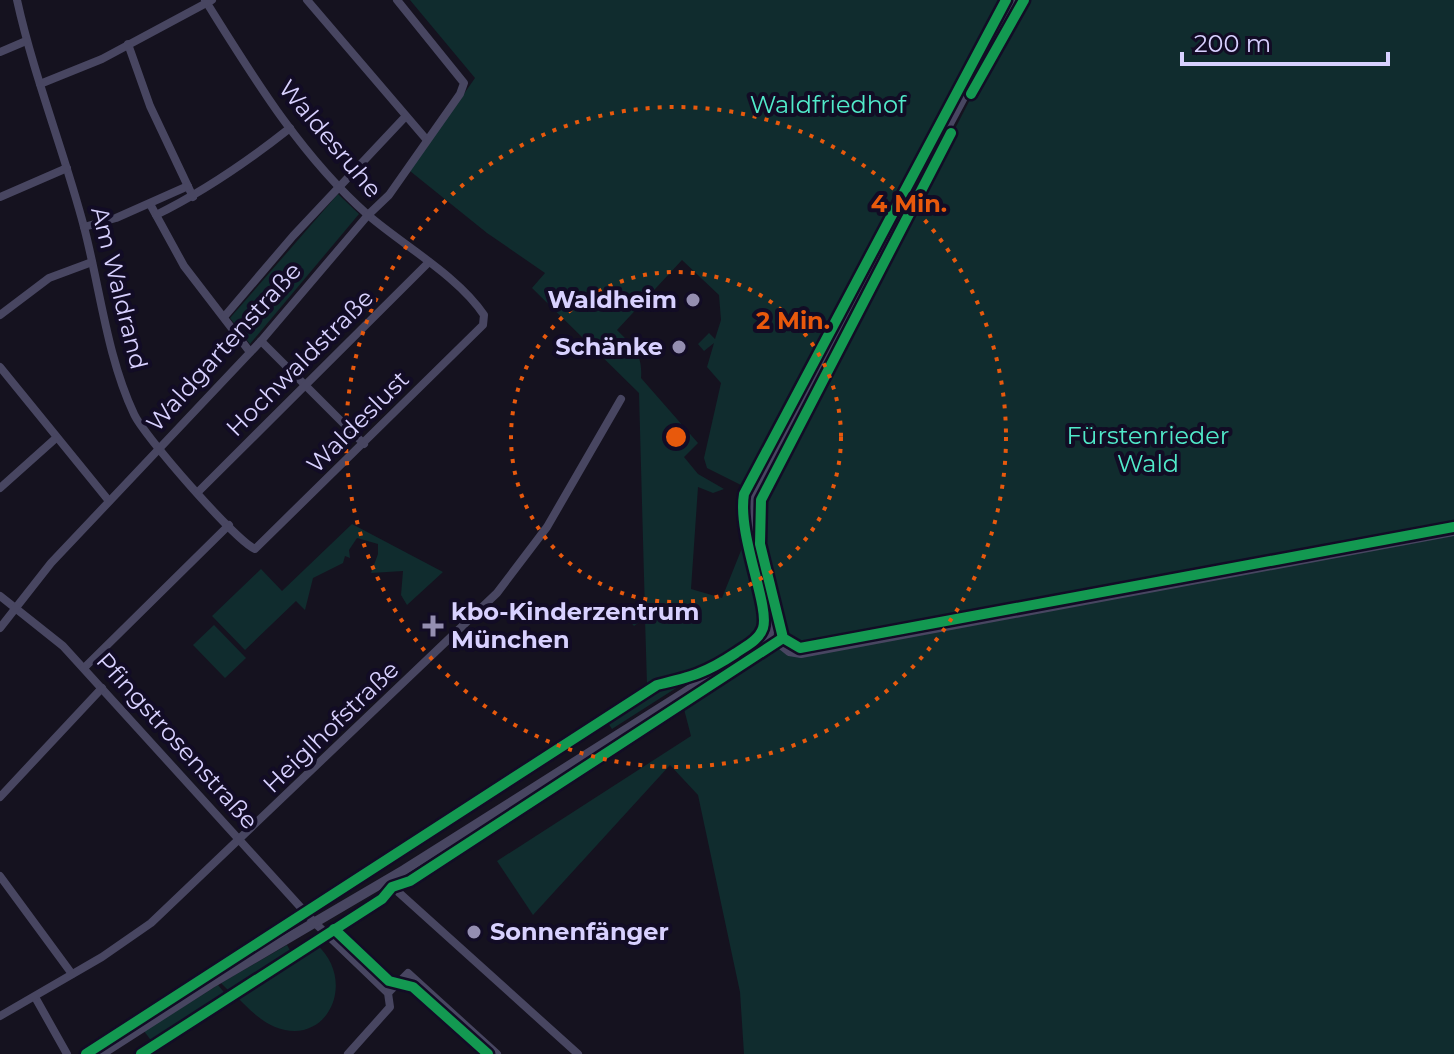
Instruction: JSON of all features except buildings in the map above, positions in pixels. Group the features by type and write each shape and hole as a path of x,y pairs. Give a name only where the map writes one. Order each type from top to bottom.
{"street":[{"name":"Am Waldrand","path":"17,0 26,41 84,227 120,376 135,415 157,450 250,548"},
{"path":"307,0 426,139"},
{"name":"Waldgartenstraße","path":"0,628 51,563 261,341 403,177 464,83 397,0"},
{"path":"768,635 770,613 749,538 750,496 1015,0"},
{"path":"40,84 78,70 208,1"},
{"name":"Waldesruhe","path":"208,1 290,128 340,187 368,215 429,262 484,315"},
{"path":"0,52 26,41"},
{"path":"128,44 150,106 193,197"},
{"name":"Waldgartenstraße","path":"224,317 293,236 405,117"},
{"path":"156,215 193,197 290,128"},
{"path":"0,197 67,168"},
{"path":"84,227 150,204 188,186"},
{"path":"150,204 184,266 250,352"},
{"path":"0,315 49,278 92,262"},
{"name":"Hochwaldstraße","path":"198,492 429,262"},
{"name":"Waldeslust","path":"250,548 260,547 364,444 483,325 484,315"},
{"path":"261,341 364,444"},
{"path":"0,367 109,501"},
{"name":"Heiglhofstraße","path":"0,1016 151,923 241,841 513,574 547,527 621,399"},
{"path":"1,487 56,438"},
{"path":"84,668 229,525"},
{"path":"768,635 789,652 801,654 1454,532"},
{"name":"Pfingstrosenstraße","path":"0,596 54,636 314,922 388,993"},
{"path":"101,1054 386,881 681,695 768,635"},
{"path":"0,797 102,688"},
{"path":"0,876 72,974"},
{"path":"386,881 578,1054"},
{"path":"348,1054 390,1007 388,993 408,973 497,1054"},
{"path":"35,997 67,1054"}],"green space":[{"name":"Fürstenrieder Wald","path":"410,0 1002,0 871,249 888,259 977,86 1026,0 1454,0 1454,1054 744,1054 740,992 698,795 670,765 533,915 497,861 691,736 684,709 716,686 709,667 612,729 602,714 647,685 645,618 634,626 628,619 639,608 645,613 639,393 532,288 545,273 487,233 410,171 475,78","holes":["682,260 719,295 721,320 715,339 709,333 698,344 704,351 714,343 707,367 721,383 704,458 707,468 765,497 762,543 742,548 722,598 691,589 698,487 713,493 724,489 698,474 684,457 698,443 641,378 639,356 617,330"]},
{"path":"338,194 359,214 250,344 230,318"},
{"path":"352,524 443,572 407,605 401,595 403,571 371,573 378,544 357,538 349,550 350,558 345,556 343,563 313,578 305,610 296,601 245,650 212,616 261,569 282,591"},
{"path":"214,625 246,658 225,678 193,645"},
{"path":"316,944 335,975 335,992 331,1007 310,1028 294,1031 275,1027 236,996"},
{"path":"287,945 292,954 231,993 221,983"},
{"path":"218,985 227,996 153,1043 144,1031"}],"cycle path":[{"path":"86,1054 657,685 707,670 758,636 764,618 745,529 744,494 1006,0"},
{"path":"971,94 1024,0"},
{"path":"951,133 761,500 760,544 783,638 800,648 1454,527"},
{"path":"141,1054 382,899 392,887 410,881 783,638"},
{"path":"334,929 389,981 413,987 488,1054"}],"place":[{"name":"Waldheim","path":"693,300"},
{"name":"Schänke","path":"679,347"},
{"name":"kbo-Kinderzentrum München","path":"433,626"},
{"name":"Sonnenfänger","path":"474,932"}],"park label":[{"name":"Waldfriedhof","path":"828,105"}]}
